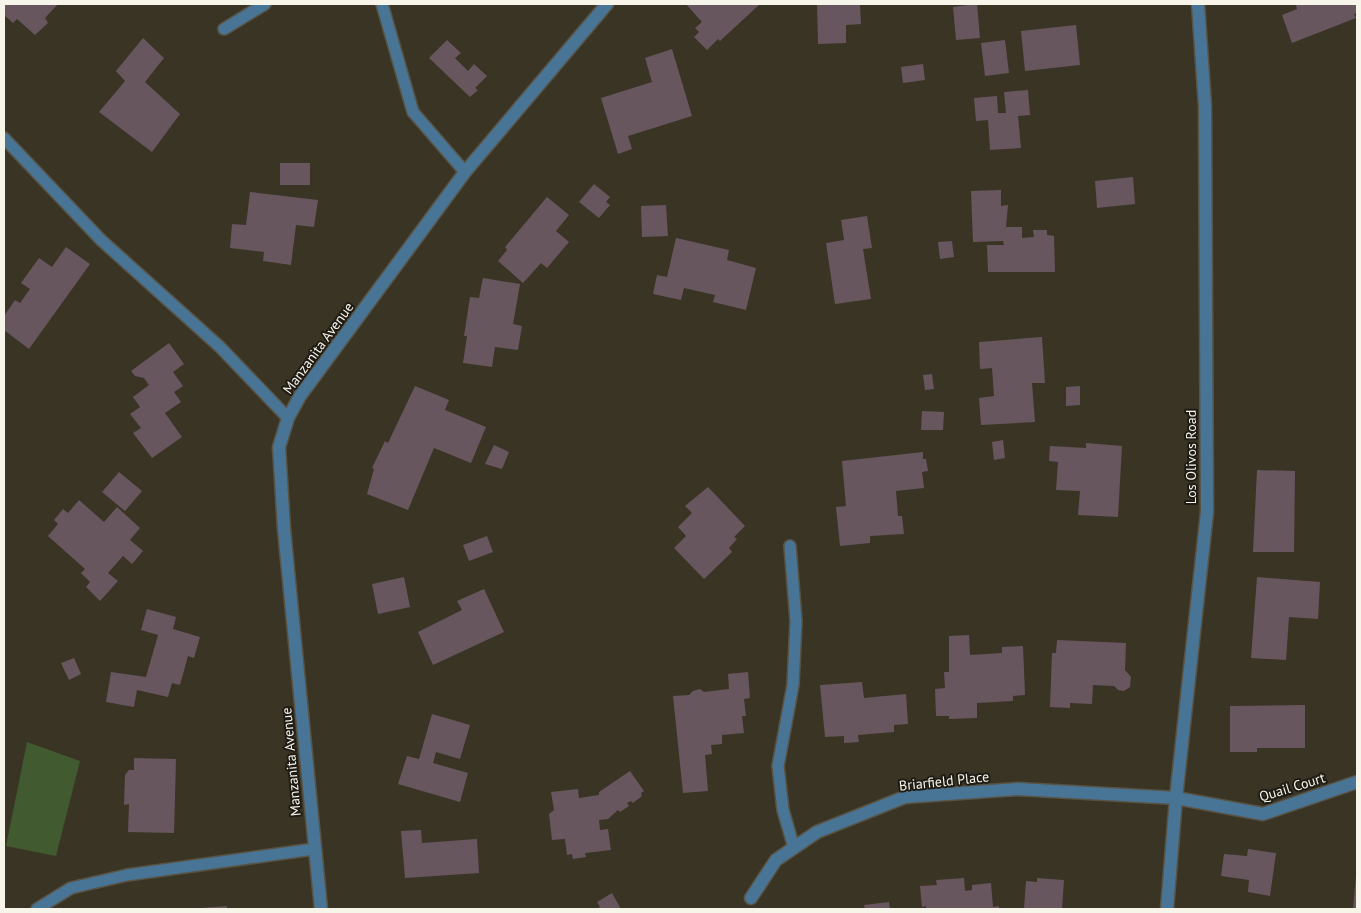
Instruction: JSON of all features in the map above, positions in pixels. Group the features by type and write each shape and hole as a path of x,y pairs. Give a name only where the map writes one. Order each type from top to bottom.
{"street":[{"name":"Manzanita Avenue","path":"321,909 283,511 279,447 288,418 300,396 464,172 607,4"},
{"name":"Los Olivos Road","path":"1167,909 1176,798 1207,512 1205,106 1198,4"},
{"name":"Quail Court","path":"1176,798 1263,814 1357,782"},
{"name":"Briarfield Place","path":"751,898 776,860 817,832 905,797 1018,789 1176,798"}],"lane":[{"path":"224,29 265,4"},
{"path":"382,4 412,112 464,172"},
{"path":"4,138 101,240 220,347 288,418"},
{"path":"790,546 796,621 793,685 778,766 783,810 794,848"},
{"path":"37,909 71,888 127,875 314,848"}],"green space":[{"path":"27,742 80,761 56,856 6,846"}],"building":[{"path":"4,4 58,4 45,18 48,23 35,35 17,19 13,23 4,15"},
{"path":"686,4 760,4 720,41 718,39 707,50 694,37 699,32 695,28 702,22"},
{"path":"817,4 860,4 861,24 846,25 846,43 818,44"},
{"path":"977,4 980,38 956,40 953,7"},
{"path":"1357,4 1357,13 1354,14 1356,18 1292,43 1282,15 1297,9 1296,5"},
{"path":"1076,25 1080,65 1025,71 1021,31"},
{"path":"143,38 164,58 145,82 180,114 152,152 99,112 125,81 116,71"},
{"path":"447,40 461,53 455,58 468,71 474,64 487,76 475,88 478,90 470,97 429,58"},
{"path":"1005,40 1009,73 985,76 981,43"},
{"path":"672,49 692,116 628,136 632,149 618,154 601,98 652,82 645,58"},
{"path":"923,64 925,80 903,83 901,67"},
{"path":"1028,90 1030,115 1018,116 1021,148 990,150 988,120 976,121 974,98 997,96 998,113 1006,113 1004,92"},
{"path":"280,163 310,163 310,185 280,185"},
{"path":"1133,177 1135,204 1097,208 1095,181"},
{"path":"594,184 610,197 606,202 610,205 599,218 579,202"},
{"path":"1001,190 1001,206 1008,205 1006,227 1022,227 1022,238 1034,237 1033,230 1047,230 1047,235 1054,236 1055,272 988,272 987,245 1004,245 1003,241 973,242 971,191"},
{"path":"250,192 318,200 314,227 296,225 291,265 263,261 264,252 230,248 232,224 246,225"},
{"path":"547,197 569,215 556,231 569,242 547,268 541,263 523,283 498,261 507,250 505,247"},
{"path":"666,205 668,236 642,237 641,206"},
{"path":"867,216 872,248 863,249 871,299 835,304 826,243 844,240 841,220"},
{"path":"676,238 729,250 727,260 756,268 746,310 713,302 715,295 684,288 681,300 653,294 657,275 667,277"},
{"path":"952,241 954,257 940,259 938,242"},
{"path":"66,247 90,264 29,349 4,330 4,316 15,300 20,303 30,289 21,283 39,258 52,267"},
{"path":"483,278 520,284 513,324 522,326 518,350 495,347 492,367 463,363 467,336 464,336 470,297 479,298"},
{"path":"1042,337 1045,383 1032,383 1035,422 981,425 979,398 994,396 992,368 980,369 979,342"},
{"path":"169,343 184,364 173,372 183,386 174,392 181,402 165,413 182,437 152,458 133,433 141,428 130,414 140,407 133,397 149,385 144,378 135,376 131,371"},
{"path":"932,374 934,389 925,390 923,375"},
{"path":"415,386 449,400 445,410 486,427 471,463 434,448 408,510 367,494 374,469 372,468 385,441 388,443"},
{"path":"1080,386 1080,405 1066,406 1066,387"},
{"path":"922,411 944,412 943,430 921,430"},
{"path":"1003,440 1005,458 994,460 992,442"},
{"path":"1086,443 1122,446 1118,517 1078,515 1080,491 1056,490 1058,462 1049,461 1050,446 1086,448"},
{"path":"494,445 509,452 502,469 485,464"},
{"path":"923,452 923,459 926,459 928,471 922,472 924,488 896,491 898,516 902,516 904,534 870,536 870,543 840,546 836,507 846,506 842,461"},
{"path":"1257,470 1295,471 1294,552 1253,552"},
{"path":"119,472 142,491 125,511 102,492"},
{"path":"708,487 745,526 734,537 737,539 729,548 732,552 704,579 674,548 686,536 678,527 692,513 685,506"},
{"path":"79,500 104,522 117,507 140,528 130,540 143,551 132,564 123,556 108,573 118,581 100,601 86,587 90,582 81,573 85,569 48,536 58,524 54,520 63,509 68,513"},
{"path":"487,536 493,552 469,561 463,545"},
{"path":"404,577 410,607 378,614 372,584"},
{"path":"1257,577 1320,582 1318,619 1289,617 1286,660 1251,658"},
{"path":"484,589 504,632 433,665 418,632 462,610 457,601"},
{"path":"147,609 176,617 173,629 200,637 194,658 188,656 180,685 172,683 168,697 137,690 134,707 106,702 111,672 146,677 158,635 141,630"},
{"path":"969,635 970,655 1002,653 1002,647 1023,646 1025,695 1013,696 1013,701 977,703 977,718 949,719 949,716 936,716 935,689 945,688 944,672 949,672 949,636"},
{"path":"1057,640 1126,643 1125,670 1131,677 1130,687 1124,691 1118,690 1114,686 1093,685 1092,704 1070,703 1070,708 1050,707 1052,653 1056,653"},
{"path":"74,658 81,674 69,680 61,663"},
{"path":"748,672 750,698 744,699 746,716 742,716 744,733 722,735 722,744 711,745 712,754 705,755 708,791 683,793 673,696 689,695 693,691 700,689 704,692 729,689 728,674"},
{"path":"862,682 864,698 906,694 908,724 894,725 894,732 858,735 859,742 844,743 844,736 825,737 820,685"},
{"path":"1305,705 1305,748 1257,748 1257,752 1230,752 1230,706"},
{"path":"432,714 470,725 460,759 436,752 433,763 468,773 460,802 398,784 407,756 419,759"},
{"path":"134,758 176,759 174,833 128,832 129,804 124,805 125,775 129,770 134,770"},
{"path":"630,771 644,791 641,793 642,796 633,803 631,801 627,803 629,806 620,812 618,810 608,819 599,820 600,830 608,829 611,850 585,853 586,857 573,859 572,854 567,855 565,839 552,840 549,814 554,810 551,792 578,789 579,798 599,795 599,792"},
{"path":"421,830 422,843 477,839 479,873 405,878 401,831"},
{"path":"1248,849 1276,853 1270,896 1248,892 1249,880 1221,876 1224,854 1247,856"},
{"path":"1356,876 1357,909 1353,909"},
{"path":"964,878 965,891 972,890 972,885 991,883 993,907 999,906 999,909 926,909 926,906 922,907 920,886 937,885 936,880"},
{"path":"1037,878 1064,880 1062,909 1024,909 1026,881 1037,882"},
{"path":"612,893 621,909 596,909 600,907 597,902"},
{"path":"889,902 890,909 865,909 864,905"},
{"path":"227,906 227,909 200,909 200,908"}]}
